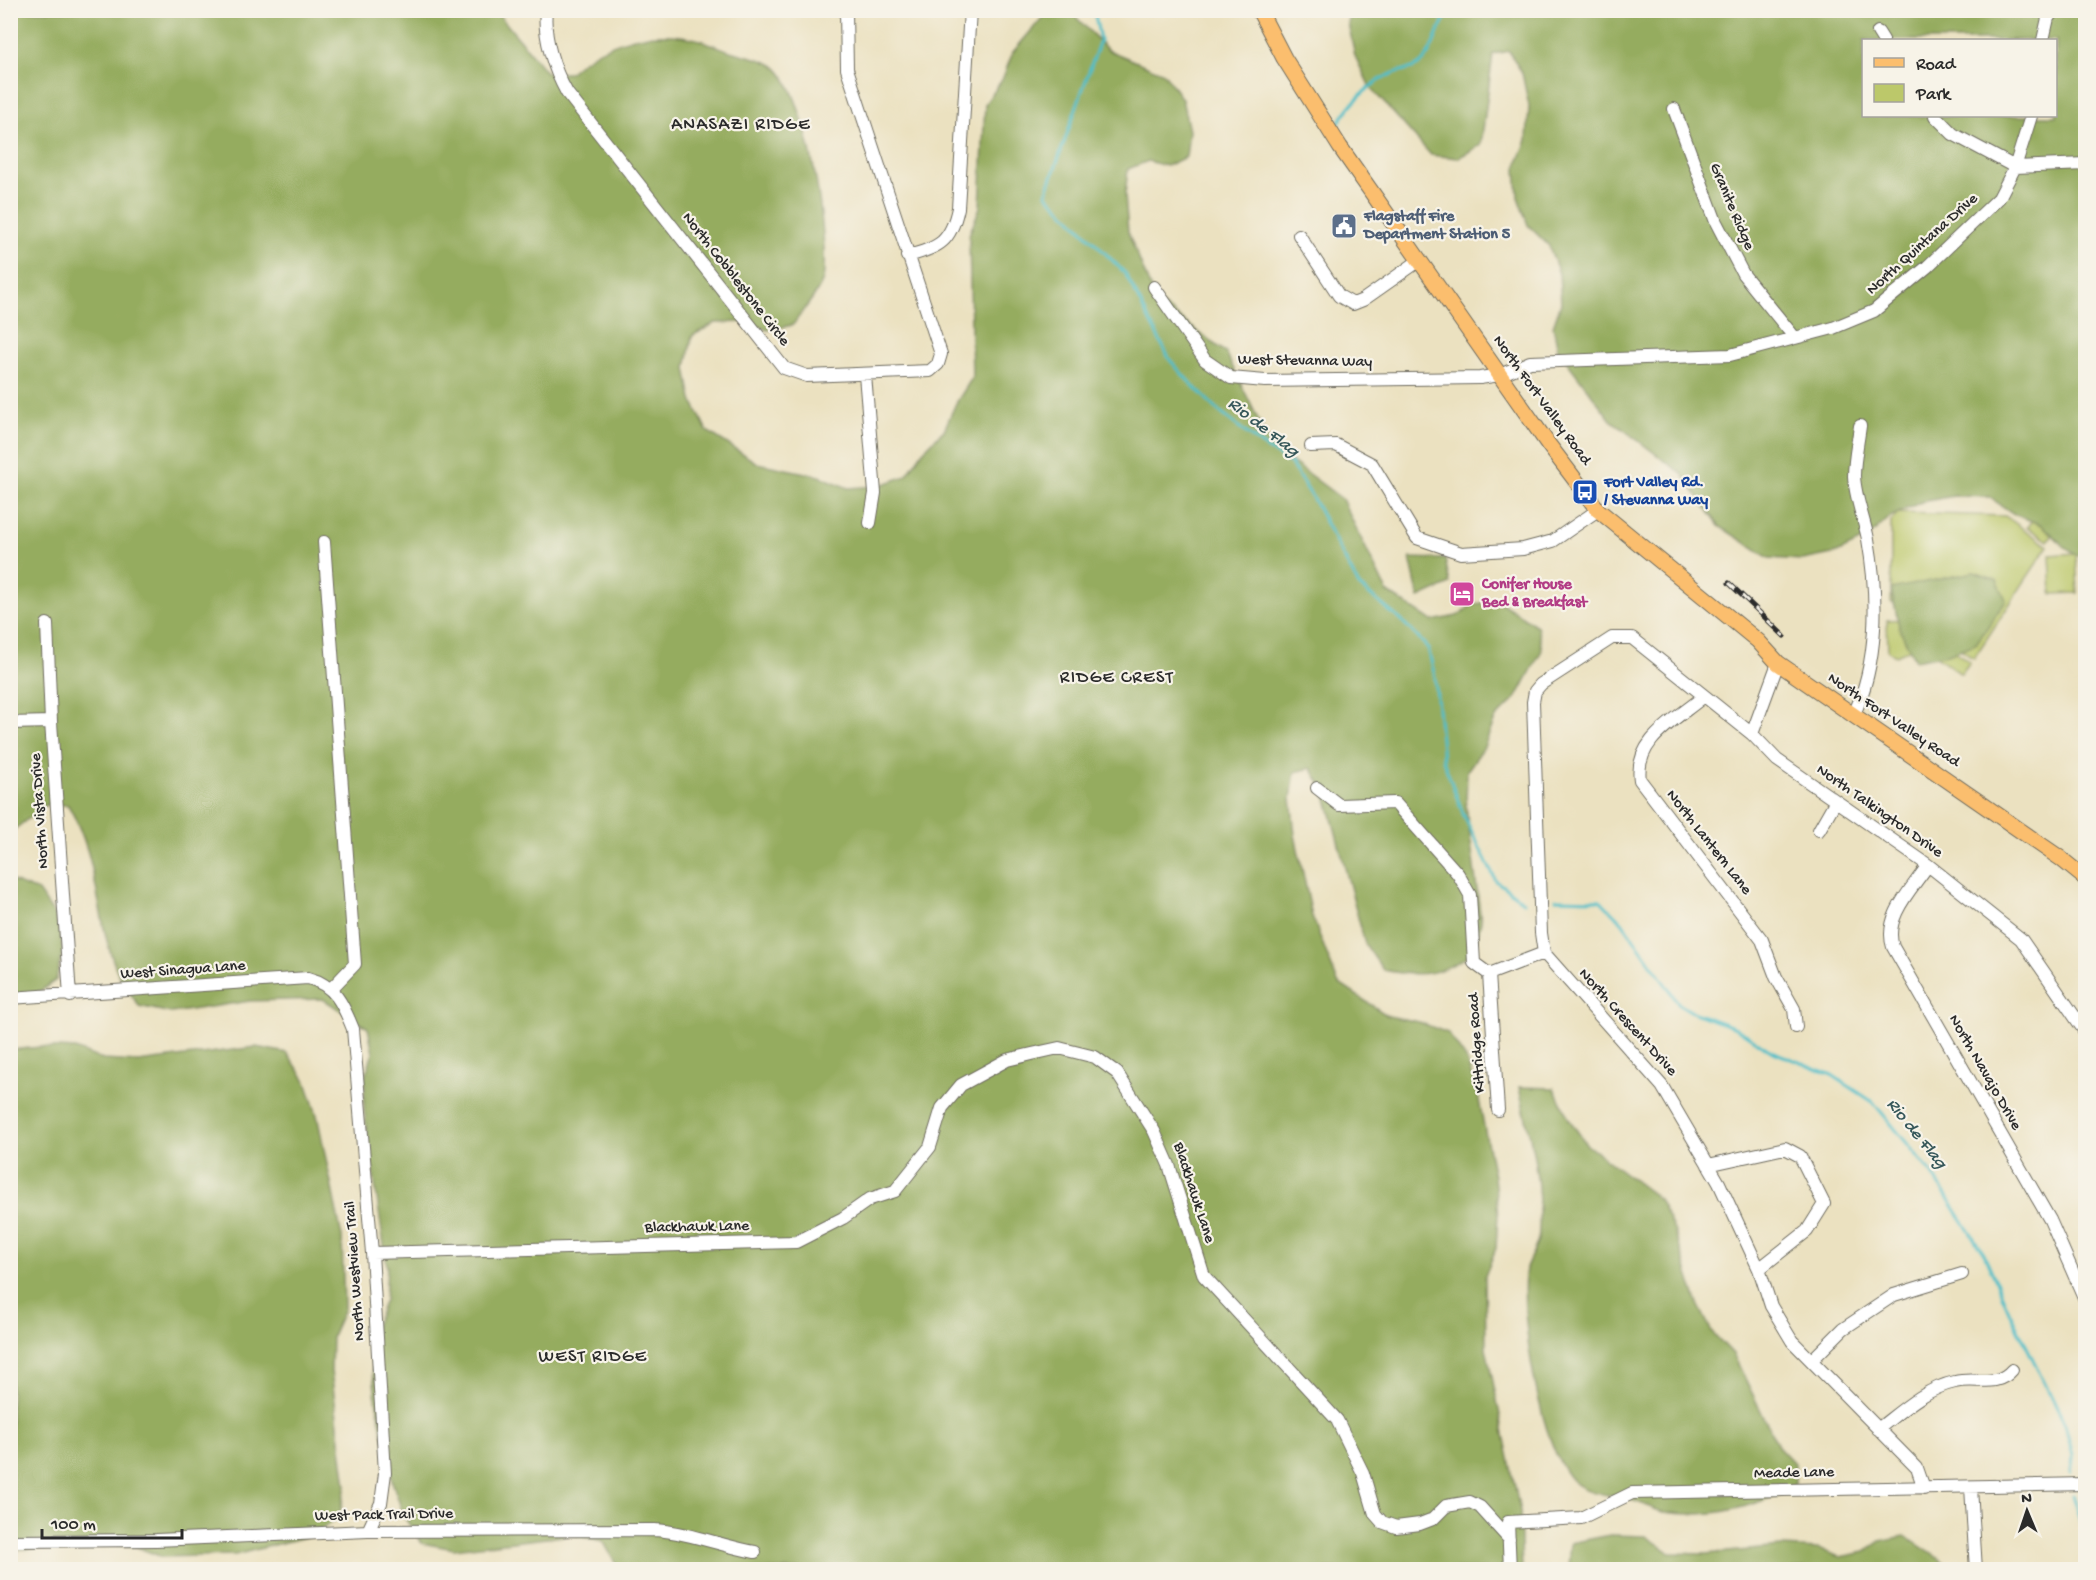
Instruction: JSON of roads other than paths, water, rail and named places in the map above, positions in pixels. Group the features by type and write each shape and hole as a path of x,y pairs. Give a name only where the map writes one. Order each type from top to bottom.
{"main road":[{"name":"North Fort Valley Road","path":"1258,10 1284,58 1340,147 1598,510 1758,641 1778,663 2060,858 2085,879"}],"street":[{"name":"North Cobblestone Circle","path":"546,10 545,26 558,75 567,93 784,368 807,376 930,371 938,364 941,354 847,69 846,10"},
{"path":"907,256 927,251 945,241 954,226 958,208 970,10"},
{"path":"2043,39 2048,18 2054,10"},
{"name":"Granite Ridge","path":"1674,109 1716,222 1743,274 1795,338"},
{"path":"1936,117 1953,134 2015,167 2085,164"},
{"name":"North Quintana Drive","path":"1500,375 1530,362 1730,355 1833,328 1874,311 1927,267 1999,198 2015,167 2031,117"},
{"path":"1299,235 1339,296 1353,304 1364,300 1420,260"},
{"name":"West Stevanna Way","path":"1154,287 1205,360 1230,378 1289,381 1462,379 1500,375"},
{"path":"865,375 875,493 870,523"},
{"path":"1853,716 1872,651 1875,592 1868,540 1854,476 1860,426"},
{"path":"1311,446 1336,445 1372,464 1417,538 1461,553 1523,549 1552,541 1598,510"},
{"path":"324,542 355,963 331,989"},
{"name":"North Vista Drive","path":"47,624 51,722 70,996"},
{"name":"North Talkington Drive","path":"1544,952 1540,933 1533,702 1535,691 1541,684 1612,638 1632,638 1752,734 1777,760 1928,865 2021,939 2085,1030"},
{"path":"1752,734 1778,663"},
{"name":"North Lantern Lane","path":"1703,697 1646,744 1638,765 1640,780 1762,940 1776,976 1794,1009 1796,1027"},
{"path":"10,723 51,722"},
{"path":"1317,788 1340,805 1395,803 1408,817 1458,874 1470,895 1474,963 1489,974 1544,952"},
{"path":"1819,830 1835,802"},
{"name":"North Navajo Drive","path":"1928,865 1894,915 1890,937 1893,947 2050,1220 2085,1302"},
{"name":"North Crescent Drive","path":"1544,952 1662,1086 1708,1165 1759,1269 1771,1306 1792,1341 1917,1468 1924,1488"},
{"name":"Kittridge Road","path":"1489,974 1498,1110"},
{"name":"West Sinagua Lane","path":"10,998 70,996 308,978 326,983 331,989"},
{"name":"North Westview Trail","path":"331,989 344,1008 353,1029 372,1253 386,1473 381,1503 368,1531"},
{"name":"Blackhawk Lane","path":"372,1253 796,1242 843,1218 870,1199 895,1191 930,1147 942,1108 961,1085 1007,1060 1059,1048 1095,1057 1117,1073 1154,1131 1168,1165 1204,1276 1337,1420 1363,1473 1375,1514 1382,1522 1396,1527 1420,1524 1433,1519 1446,1506 1470,1502 1480,1507 1509,1539"},
{"path":"1708,1165 1785,1148 1800,1156 1809,1173 1824,1204 1807,1231 1759,1269"},
{"path":"1812,1360 1843,1329 1894,1294 1962,1274"},
{"path":"1878,1429 1932,1391 1955,1381 1980,1383 2006,1377 2012,1370"},
{"name":"Meade Lane","path":"1509,1539 1508,1522 1581,1518 1632,1492 2085,1484"},
{"path":"1971,1487 1976,1569"},
{"name":"West Pack Trail Drive","path":"10,1541 156,1540 368,1531 662,1531 755,1552"},
{"path":"1509,1539 1510,1569"}],"waterway":[{"name":"Rio de Flag","path":"1094,10 1100,40 1046,194 1125,273 1170,360 1192,385 1221,413 1263,446 1290,463 1311,495 1359,586 1403,622 1428,648 1435,677 1443,760 1464,816 1496,881 1524,902"},
{"path":"1336,127 1347,110 1368,88 1385,77 1421,63 1451,10"},
{"name":"Rio de Flag","path":"1556,899 1600,900 1622,922 1679,1004 1692,1012 1736,1028 1771,1051 1832,1075 1873,1102 1933,1175 1984,1254 2010,1313 2065,1424 2073,1456 2071,1472"},
{"name":"Rio de Flag","path":"2073,1495 2086,1536"}],"railway":[{"path":"1729,583 1784,636"}],"place":[{"name":"Flagstaff Fire Department Station 5","path":"1344,226"},
{"name":"Fort Valley Rd. / Stevanna Way","path":"1585,492"},
{"name":"Conifer House Bed & Breakfast","path":"1462,594"}],"district":[{"name":"ANASAZI RIDGE","path":"741,125"},
{"name":"RIDGE CREST","path":"1117,678"},
{"name":"WEST RIDGE","path":"593,1357"}]}
